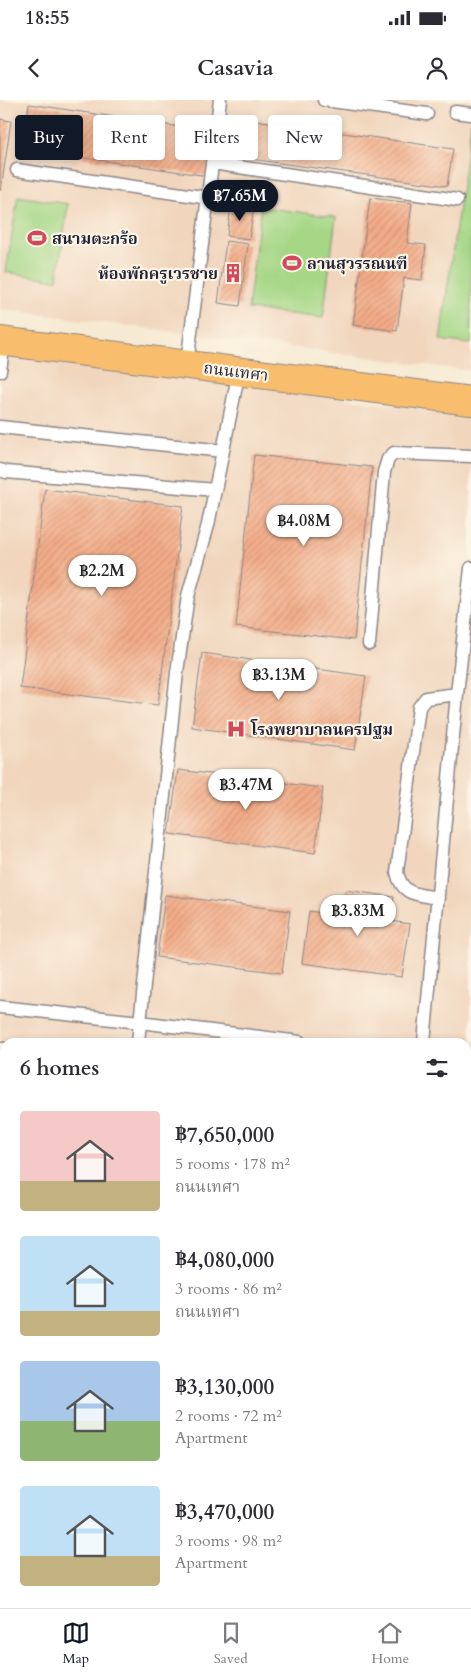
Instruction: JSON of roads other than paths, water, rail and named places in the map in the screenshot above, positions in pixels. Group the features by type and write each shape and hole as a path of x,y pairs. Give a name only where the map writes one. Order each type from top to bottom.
{"main road":[{"name":"ถนนเทศา","path":"2,341 471,402"}],"lane":[{"path":"187,364 220,100"},
{"path":"324,100 427,114"},
{"path":"455,112 471,114"},
{"path":"212,163 457,200"},
{"path":"17,170 209,198"},
{"path":"0,371 2,341"},
{"path":"138,1038 177,672 188,596 208,526 238,371"},
{"path":"0,427 223,451"},
{"path":"369,644 384,472 388,458 394,453 471,456"},
{"path":"0,470 215,490"},
{"path":"424,1038 471,568"},
{"path":"438,898 412,893 404,889 399,883 397,872 419,706 426,698 457,694"},
{"path":"0,1007 268,1038"}],"place":[{"name":"สนามตะกร้อ","path":"37,238"},
{"name":"ลานสุวรรณนฑี","path":"292,263"},
{"name":"ห้องพักครูเวรชาย","path":"233,273"},
{"name":"โรงพยาบาลนครปฐม","path":"236,729"}]}
